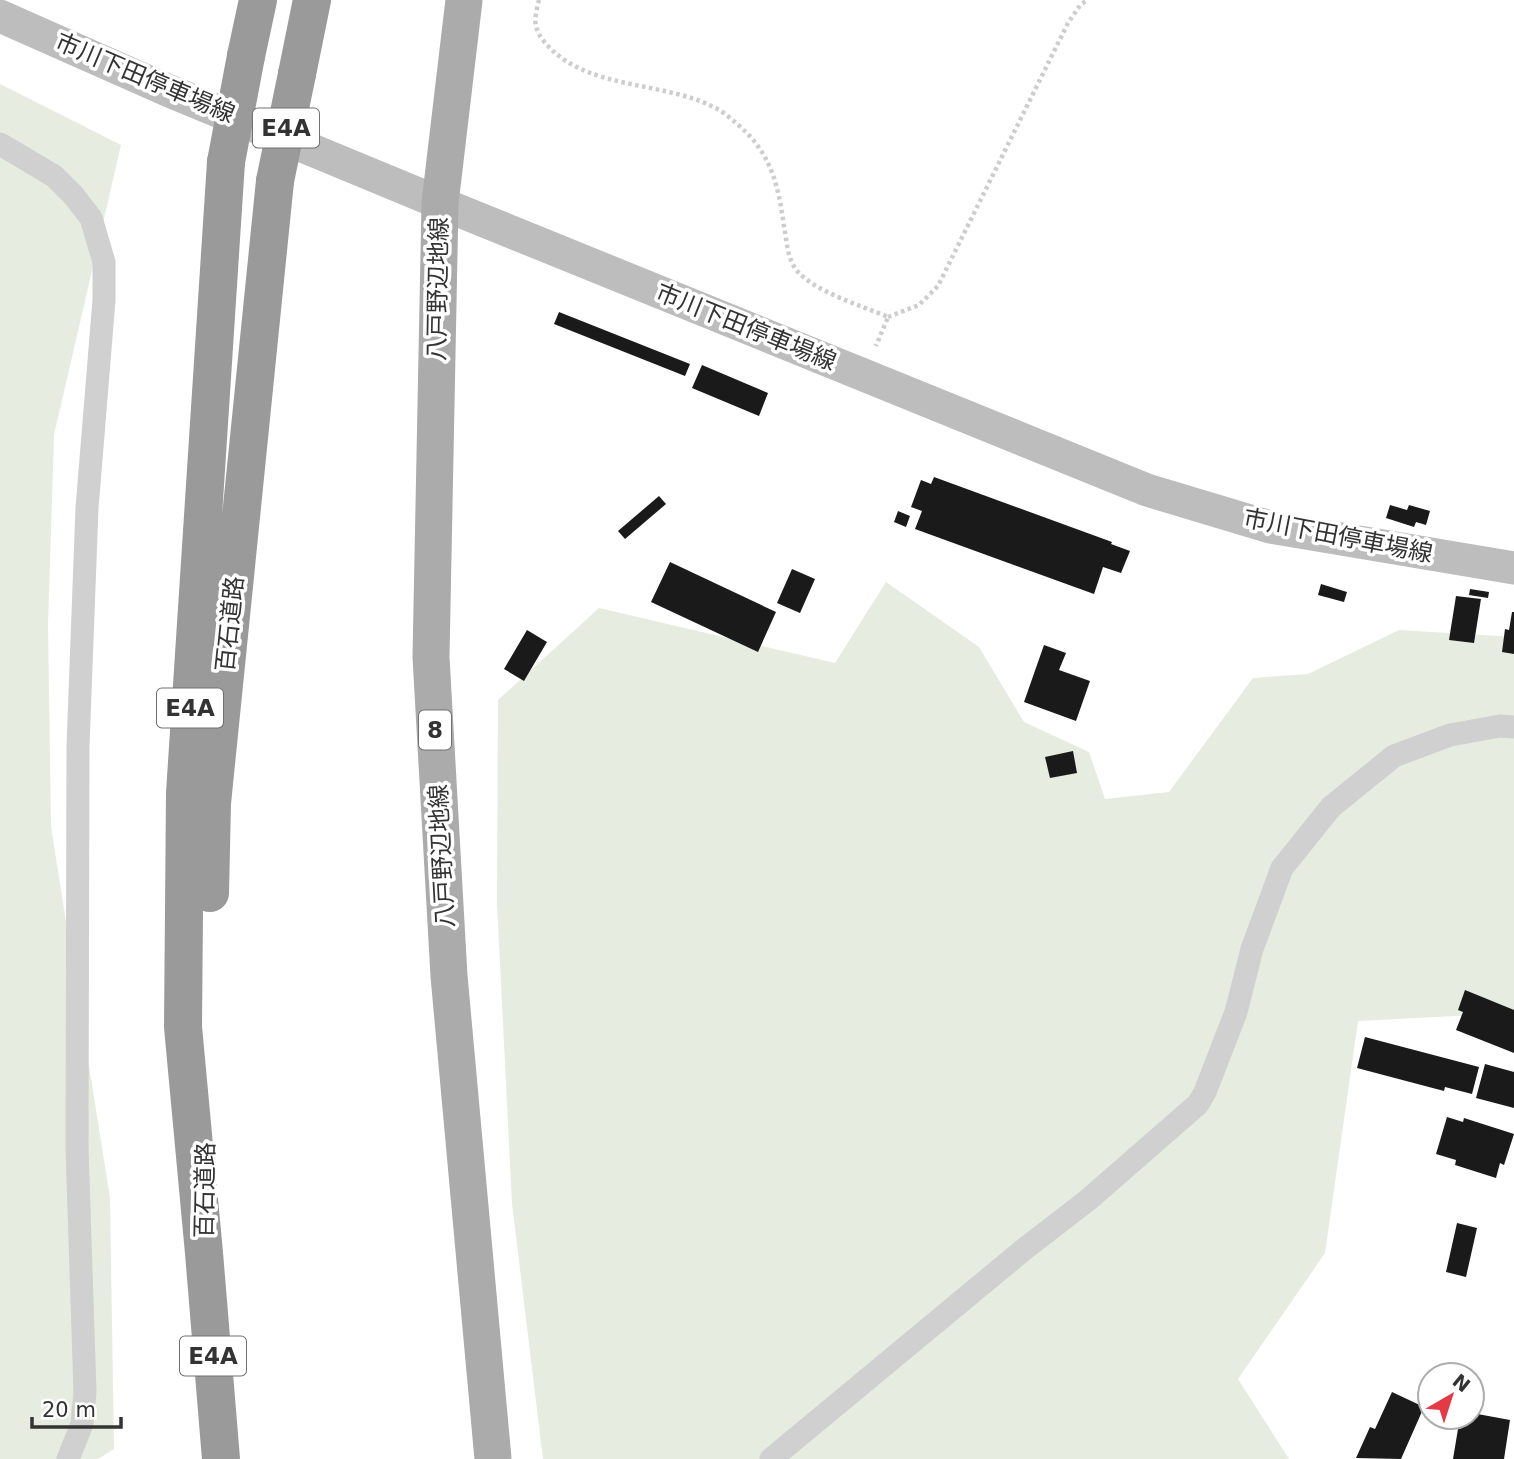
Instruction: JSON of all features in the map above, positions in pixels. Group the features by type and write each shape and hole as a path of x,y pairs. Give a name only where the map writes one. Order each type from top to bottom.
{"highway":[{"name":"百石道路","path":"221,1459 183,1027 185,793 226,162 258,0"},
{"name":"百石道路","path":"204,1253 212,803 275,181 312,0"}],"main road":[{"name":"八戸野辺地線","path":"464,0 440,203 431,657 449,976 493,1459"},
{"name":"市川下田停車場線","path":"0,16 167,90 440,203 1147,490 1270,527 1514,568"}],"street":[{"path":"0,144 54,176 74,196 91,218 104,261 104,300 87,508 78,747 77,1148 85,1392 82,1424 68,1459"},
{"path":"771,1459 1022,1251 1088,1200 1198,1104 1236,1012 1252,949 1282,868 1331,807 1394,756 1450,735 1500,726 1514,727"}],"path":[{"path":"538,0 535,24 541,38 558,56 606,78 691,97 720,110 744,130 763,150 776,181 788,253 795,269 812,284 888,317 919,305 938,286 1069,23 1088,0"},
{"path":"863,374 888,317"}],"shaded area":[{"path":"0,84 121,145 54,435 48,625 51,827 110,1198 114,1449 98,1459 0,1459"},
{"path":"886,582 979,647 1024,722 1089,752 1105,799 1169,792 1253,678 1308,674 1399,630 1514,637 1514,1013 1358,1021 1325,1253 1238,1379 1289,1459 543,1459 512,1203 497,903 498,700 599,608 835,663"}],"building":[{"path":"559,312 690,364 685,376 554,324"},
{"path":"702,365 768,393 759,416 692,388"},
{"path":"934,477 1130,551 1121,573 1103,567 1094,594 915,529 922,511 911,507 921,480 931,484"},
{"path":"659,496 666,504 625,539 618,531"},
{"path":"1390,505 1407,510 1409,505 1430,511 1426,525 1416,522 1414,527 1386,518"},
{"path":"898,511 910,516 906,527 894,522"},
{"path":"670,562 776,612 758,652 651,602"},
{"path":"792,569 815,579 800,613 777,603"},
{"path":"1321,584 1347,592 1344,602 1318,595"},
{"path":"1470,589 1489,592 1488,598 1469,595"},
{"path":"1456,596 1481,599 1474,643 1449,640"},
{"path":"1512,612 1514,654 1502,652 1505,629 1509,630"},
{"path":"527,630 547,642 524,681 504,669"},
{"path":"1044,645 1066,653 1059,670 1090,681 1076,721 1024,702"},
{"path":"1073,751 1077,773 1050,778 1045,757"},
{"path":"1465,990 1514,1010 1514,1053 1456,1030 1463,1012 1458,1010"},
{"path":"1365,1037 1479,1067 1472,1094 1445,1087 1444,1091 1357,1068"},
{"path":"1485,1064 1514,1072 1514,1108 1476,1098"},
{"path":"1447,1117 1463,1122 1464,1118 1514,1134 1504,1165 1500,1163 1496,1178 1455,1165 1456,1160 1436,1154"},
{"path":"1457,1223 1477,1228 1466,1277 1446,1272"},
{"path":"1392,1392 1416,1403 1416,1425 1401,1459 1356,1458 1370,1427 1375,1429"},
{"path":"1486,1416 1510,1420 1504,1459 1453,1459 1458,1431 1486,1431"}]}
